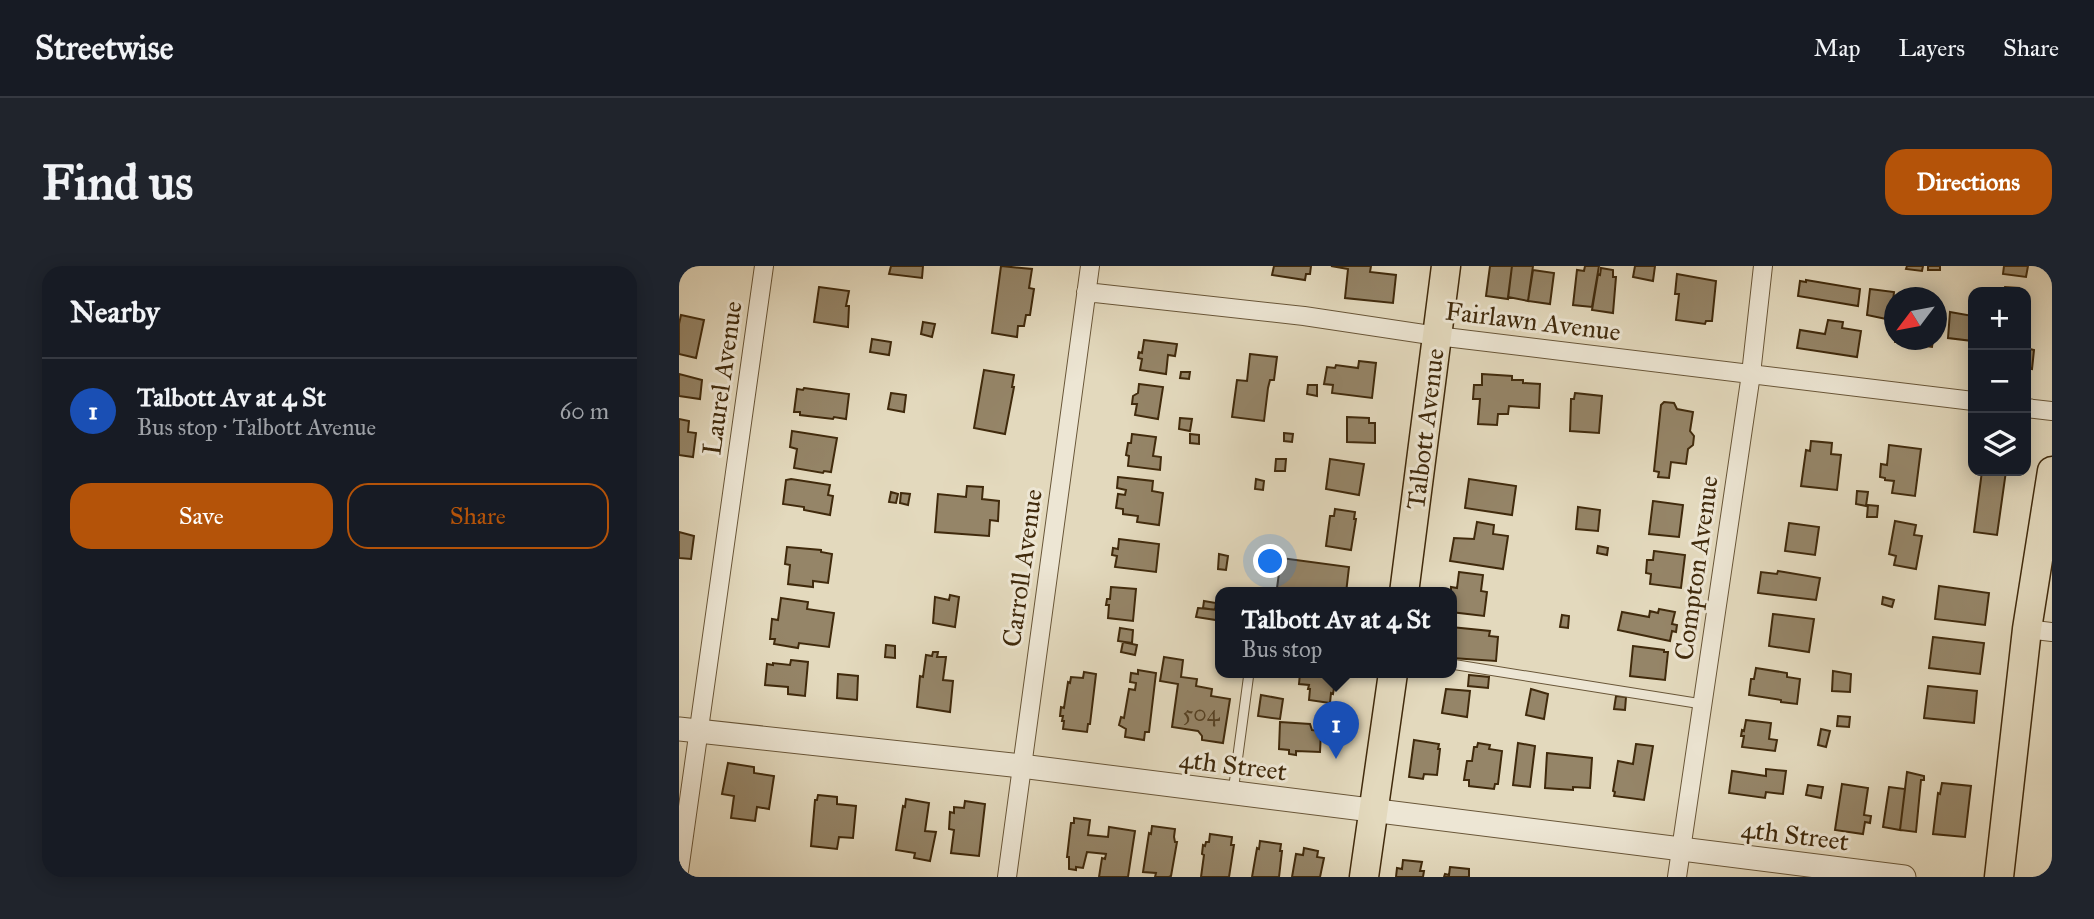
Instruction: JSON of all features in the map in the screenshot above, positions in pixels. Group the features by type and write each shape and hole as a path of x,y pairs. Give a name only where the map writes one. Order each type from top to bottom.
{"main road":[{"name":"Talbott Avenue","path":"1406,587 1446,266"},
{"path":"1999,877 2040,630 2052,471"},
{"path":"1364,877 1392,678"}],"street":[{"name":"Laurel Avenue","path":"679,871 689,730 764,266"},
{"name":"Carroll Avenue","path":"1007,877 1090,266"},
{"name":"Compton Avenue","path":"1677,877 1751,374 1763,266"},
{"name":"Fairlawn Avenue","path":"1086,292 1304,316 1437,336 1968,400"},
{"path":"2031,409 2052,411"},
{"name":"4th Street","path":"689,730 1021,766 1904,877"}],"lane":[{"path":"1457,665 1702,704"},
{"path":"1233,793 1248,678"}],"building":[{"path":"891,266 923,266 922,278 889,274"},
{"path":"1001,266 1032,269 1029,288 1034,289 1030,315 1026,315 1024,326 1018,326 1017,337 992,333"},
{"path":"1274,266 1311,266 1310,274 1306,274 1305,280 1272,275"},
{"path":"1331,266 1371,266 1370,272 1396,275 1393,303 1345,298 1348,269"},
{"path":"1490,266 1512,266 1508,299 1486,296"},
{"path":"1512,266 1533,266 1528,301 1508,297"},
{"path":"1585,266 1599,266 1592,307 1573,305 1577,270 1584,271"},
{"path":"1635,266 1655,266 1653,281 1633,277"},
{"path":"1907,266 1923,266 1922,271 1906,269"},
{"path":"1928,266 1940,266 1940,270 1928,270"},
{"path":"2004,266 2028,266 2026,277 2003,274"},
{"path":"1601,268 1613,270 1613,277 1616,277 1613,313 1592,310"},
{"path":"1533,270 1554,273 1550,304 1528,301"},
{"path":"1677,274 1716,281 1712,321 1706,321 1705,324 1676,320 1679,294 1675,294"},
{"path":"1800,281 1860,289 1858,306 1798,296"},
{"path":"819,287 849,291 846,306 849,306 848,327 814,322"},
{"path":"1870,289 1884,291 1884,319 1867,315"},
{"path":"1950,312 1968,315 1968,340 1948,338"},
{"path":"681,315 704,320 696,358 679,354"},
{"path":"1828,320 1843,322 1842,328 1861,331 1857,357 1797,348 1800,330 1825,334"},
{"path":"923,322 935,324 932,337 921,334"},
{"path":"872,339 891,342 889,355 870,352"},
{"path":"1144,340 1177,344 1175,356 1168,355 1166,374 1140,370 1142,359 1138,358 1139,352 1142,353"},
{"path":"2031,349 2034,350 2031,369"},
{"path":"1250,354 1277,357 1274,380 1270,380 1268,388 1264,421 1232,417 1237,380 1247,381"},
{"path":"1359,361 1376,363 1372,398 1332,393 1333,385 1324,384 1327,367 1335,368 1336,365 1358,368"},
{"path":"984,370 1014,375 1005,434 974,428"},
{"path":"1181,372 1190,372 1189,379 1180,378"},
{"path":"679,374 702,380 700,399 679,396"},
{"path":"1482,374 1512,376 1512,380 1540,384 1539,408 1509,406 1508,414 1498,414 1497,425 1478,424 1480,399 1473,399 1474,385 1482,385"},
{"path":"1139,384 1163,387 1158,419 1135,415 1137,404 1132,404 1133,396 1138,393"},
{"path":"1308,385 1317,385 1317,396 1307,394"},
{"path":"797,389 849,394 846,419 800,415 800,412 794,412"},
{"path":"891,393 906,395 904,412 888,409"},
{"path":"1575,393 1602,396 1599,433 1570,431 1571,399 1574,399"},
{"path":"1664,402 1674,403 1677,409 1693,412 1690,431 1694,436 1693,445 1688,449 1686,464 1671,462 1669,478 1658,477 1659,472 1654,471 1661,405"},
{"path":"1347,417 1369,418 1369,423 1375,423 1375,443 1347,442"},
{"path":"1180,418 1192,419 1190,431 1179,429"},
{"path":"679,419 689,421 688,432 696,433 693,457 679,455"},
{"path":"792,431 837,438 831,472 794,468 797,449 790,447"},
{"path":"1284,433 1293,434 1292,442 1284,441"},
{"path":"1132,434 1156,437 1153,456 1161,457 1160,470 1128,466 1129,456 1126,455"},
{"path":"1190,434 1199,435 1199,444 1190,443"},
{"path":"1811,441 1832,443 1831,454 1841,455 1837,490 1801,486 1806,450 1810,451"},
{"path":"1889,445 1921,449 1915,496 1892,493 1894,481 1880,477 1881,464 1887,465"},
{"path":"1276,459 1286,459 1285,471 1275,471"},
{"path":"1330,459 1364,464 1359,495 1326,489"},
{"path":"1981,476 2005,476 1997,535 1974,532"},
{"path":"1118,477 1153,481 1152,491 1163,493 1159,525 1137,522 1138,516 1123,514 1123,509 1116,508 1118,494 1125,495 1126,490 1117,488"},
{"path":"1256,479 1264,481 1263,490 1255,489"},
{"path":"1469,479 1516,486 1512,515 1465,508"},
{"path":"786,480 830,485 828,495 833,496 830,515 783,504"},
{"path":"967,486 983,487 982,499 999,501 998,521 990,520 989,536 935,532 938,494 966,497"},
{"path":"1857,491 1868,492 1866,506 1856,504"},
{"path":"891,492 898,494 896,503 889,502"},
{"path":"901,493 910,494 908,505 900,503"},
{"path":"1653,501 1683,505 1679,537 1649,534"},
{"path":"1868,505 1878,506 1877,517 1867,517"},
{"path":"1578,507 1600,510 1598,531 1576,529"},
{"path":"1335,509 1355,512 1351,550 1326,546 1330,516 1334,516"},
{"path":"1895,521 1916,525 1914,535 1922,536 1916,569 1894,565 1896,556 1889,554"},
{"path":"1477,522 1494,525 1493,534 1508,536 1503,569 1450,561 1454,538 1474,539"},
{"path":"1789,523 1819,527 1815,555 1785,551"},
{"path":"679,532 694,536 691,559 679,558"},
{"path":"1119,539 1159,544 1156,572 1115,567 1117,556 1112,555 1113,548 1118,549"},
{"path":"1598,546 1608,548 1607,555 1597,553"},
{"path":"787,547 821,550 832,554 828,583 813,581 813,587 788,584 790,565 785,564"},
{"path":"1654,551 1685,555 1681,588 1650,584 1651,574 1646,573 1647,560 1653,560"},
{"path":"1219,554 1228,556 1226,570 1218,569"},
{"path":"1281,558 1349,567 1347,587 1277,587"},
{"path":"1778,571 1820,578 1816,600 1758,593 1761,572 1777,574"},
{"path":"1459,572 1483,575 1481,591 1487,592 1484,616 1457,613"},
{"path":"1939,586 1989,593 1985,625 1935,619"},
{"path":"1111,587 1136,589 1133,621 1108,618 1109,605 1106,605 1107,599 1110,599"},
{"path":"950,595 959,597 955,627 933,623 935,597 949,600"},
{"path":"1883,597 1894,600 1892,607 1882,604"},
{"path":"781,598 808,602 807,609 834,613 829,647 799,643 798,648 774,644 775,639 770,639 772,619 778,620"},
{"path":"1204,601 1215,603 1215,610 1203,608"},
{"path":"1198,608 1215,610 1215,620 1196,617"},
{"path":"1659,609 1675,612 1672,624 1677,625 1676,632 1672,631 1670,641 1618,630 1622,612 1649,617 1650,611 1658,613"},
{"path":"1773,614 1814,619 1809,652 1769,646"},
{"path":"1562,615 1569,616 1568,628 1560,627"},
{"path":"1120,628 1133,630 1132,643 1118,641"},
{"path":"1457,628 1490,631 1489,636 1498,637 1496,661 1457,658"},
{"path":"1933,637 1984,643 1980,674 1929,668"},
{"path":"1123,642 1137,645 1135,655 1121,652"},
{"path":"886,645 895,646 895,658 885,657"},
{"path":"1633,646 1668,652 1665,680 1630,676"},
{"path":"933,652 938,652 937,657 946,657 943,680 953,681 950,712 917,707 920,676 923,677 926,655 932,656"},
{"path":"1164,657 1183,660 1181,677 1197,679 1196,686 1212,689 1211,696 1230,699 1223,743 1202,740 1198,731 1172,727 1178,684 1160,681"},
{"path":"791,660 808,662 805,696 788,694 788,687 765,685 767,664 790,665"},
{"path":"1756,668 1787,673 1787,677 1800,679 1797,704 1749,695"},
{"path":"1138,670 1156,673 1149,732 1145,732 1144,740 1125,737 1126,729 1119,725 1121,717 1124,718 1129,689 1135,690 1136,683 1130,682 1131,673 1138,674"},
{"path":"1833,671 1851,674 1850,692 1832,691"},
{"path":"1084,672 1096,674 1090,724 1087,732 1063,729 1063,716 1060,716 1068,682 1070,683 1071,677 1083,678"},
{"path":"838,674 858,676 857,700 837,698"},
{"path":"1469,675 1489,677 1488,688 1468,686"},
{"path":"1300,678 1339,678 1333,694 1331,693 1330,703 1309,700 1309,685 1299,684"},
{"path":"1928,686 1977,691 1974,723 1924,718"},
{"path":"1446,689 1470,691 1467,717 1442,713"},
{"path":"1531,689 1548,694 1544,719 1526,715"},
{"path":"1261,695 1283,699 1280,719 1258,716"},
{"path":"1616,696 1626,697 1625,710 1614,709"},
{"path":"1838,716 1850,717 1849,727 1837,726"},
{"path":"1746,720 1771,723 1769,739 1777,740 1775,751 1742,747 1744,736 1741,736"},
{"path":"1280,722 1310,724 1312,730 1321,731 1320,752 1296,751 1296,755 1289,754 1289,750 1279,749"},
{"path":"1821,729 1830,731 1826,747 1818,745"},
{"path":"1414,740 1439,744 1437,775 1424,774 1423,779 1409,777"},
{"path":"1478,743 1490,745 1489,749 1502,751 1498,784 1495,784 1494,789 1469,786 1469,780 1464,780 1467,761 1472,761 1474,747 1477,747"},
{"path":"1518,743 1535,746 1530,787 1513,785"},
{"path":"1636,744 1653,746 1644,800 1614,796 1613,791 1618,761 1633,764"},
{"path":"1547,753 1592,758 1590,788 1545,788"},
{"path":"728,763 754,767 754,773 774,776 769,809 757,807 755,821 731,818 734,796 722,794"},
{"path":"1766,769 1786,771 1783,794 1766,792 1765,798 1729,793 1732,771 1766,776"},
{"path":"1907,772 1924,776 1924,780 1921,780 1916,832 1900,830"},
{"path":"1942,783 1971,786 1965,837 1933,834 1938,793 1940,794"},
{"path":"1842,784 1868,788 1864,815 1871,816 1870,823 1865,822 1863,834 1835,830"},
{"path":"1808,785 1823,787 1821,798 1806,795"},
{"path":"1889,787 1905,789 1900,830 1883,827"},
{"path":"818,795 837,797 837,804 856,806 853,838 839,837 837,849 811,846 815,800"},
{"path":"906,799 929,803 925,831 936,832 930,861 914,858 915,853 896,850"},
{"path":"965,801 985,804 979,856 951,853 954,830 949,829 950,812 954,813 954,807 964,808"},
{"path":"1074,818 1090,820 1088,835 1108,837 1109,827 1135,831 1128,877 1099,877 1102,858 1105,859 1106,854 1087,852 1083,868 1069,869 1067,857"},
{"path":"1152,826 1175,829 1174,837 1177,842 1169,877 1155,877 1156,873 1143,872"},
{"path":"1210,834 1232,837 1231,845 1234,845 1229,877 1201,877 1203,845 1209,842"},
{"path":"1260,841 1281,844 1279,877 1252,877"},
{"path":"1304,848 1318,851 1317,857 1324,858 1320,877 1292,877 1296,854 1303,855"},
{"path":"1403,860 1422,862 1420,871 1424,871 1423,877 1396,877 1397,868 1402,869"},
{"path":"1450,867 1469,869 1469,877 1444,877 1445,874 1449,875"}],"place":[{"name":"Talbott Av at 4 St","path":"1336,759"}]}
